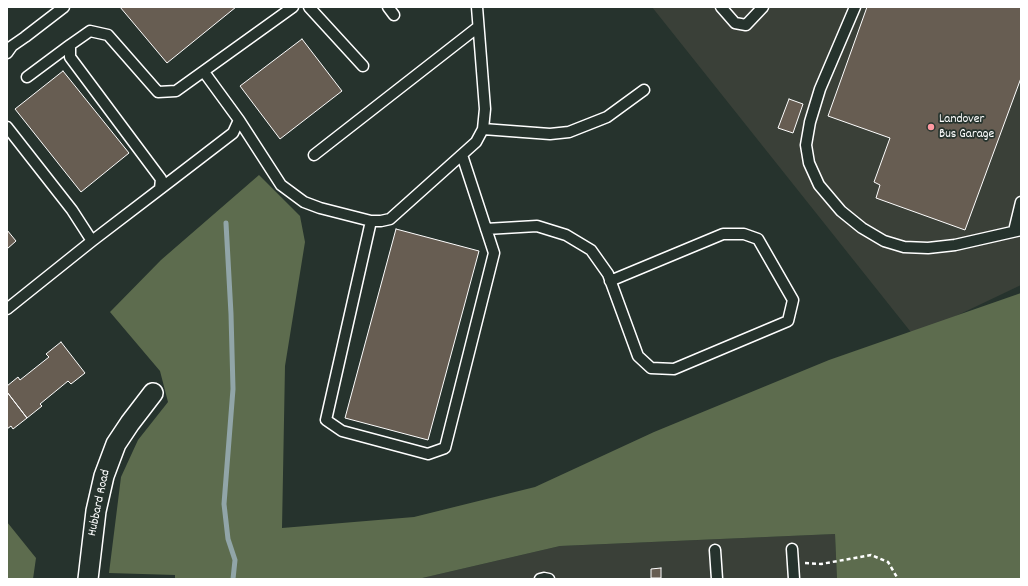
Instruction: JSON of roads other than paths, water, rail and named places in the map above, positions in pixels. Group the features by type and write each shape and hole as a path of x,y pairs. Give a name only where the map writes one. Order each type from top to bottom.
{"street":[{"name":"Hubbard Road","path":"88,579 96,511 104,476 116,444 153,392"}],"lane":[{"path":"7,53 12,46 64,7"},
{"path":"27,77 90,31 108,35 158,92 176,91 293,7"},
{"path":"309,7 363,66"},
{"path":"204,72 239,120 281,184 296,196 304,202 320,208 371,221 390,219 476,142 483,129 485,109 477,7"},
{"path":"721,7 735,23 746,25 763,7"},
{"path":"855,7 820,89 810,122 806,145 809,163 819,185 841,211 862,228 884,240 904,247 928,248 955,245 1017,230 1021,202"},
{"path":"314,155 478,27"},
{"path":"70,45 70,57 161,179 160,189"},
{"path":"483,129 550,134 568,132 607,117 644,90"},
{"path":"7,309 92,241 233,133 239,120"},
{"path":"7,127 72,210 92,241"},
{"path":"371,221 326,420 342,431 428,454 445,448 494,253 462,155"},
{"path":"486,229 537,226 566,235 591,250 608,274 610,281 638,356 651,368 674,369 788,321 793,300 758,239 744,234 723,234 610,281"},
{"path":"792,549 794,579"},
{"path":"716,550 717,579"},
{"path":"540,579 549,579"}],"waterway":[{"path":"226,223 233,389 224,504 228,539 235,560 233,579"}],"place":[{"name":"Landover Bus Garage","path":"931,127"}]}
